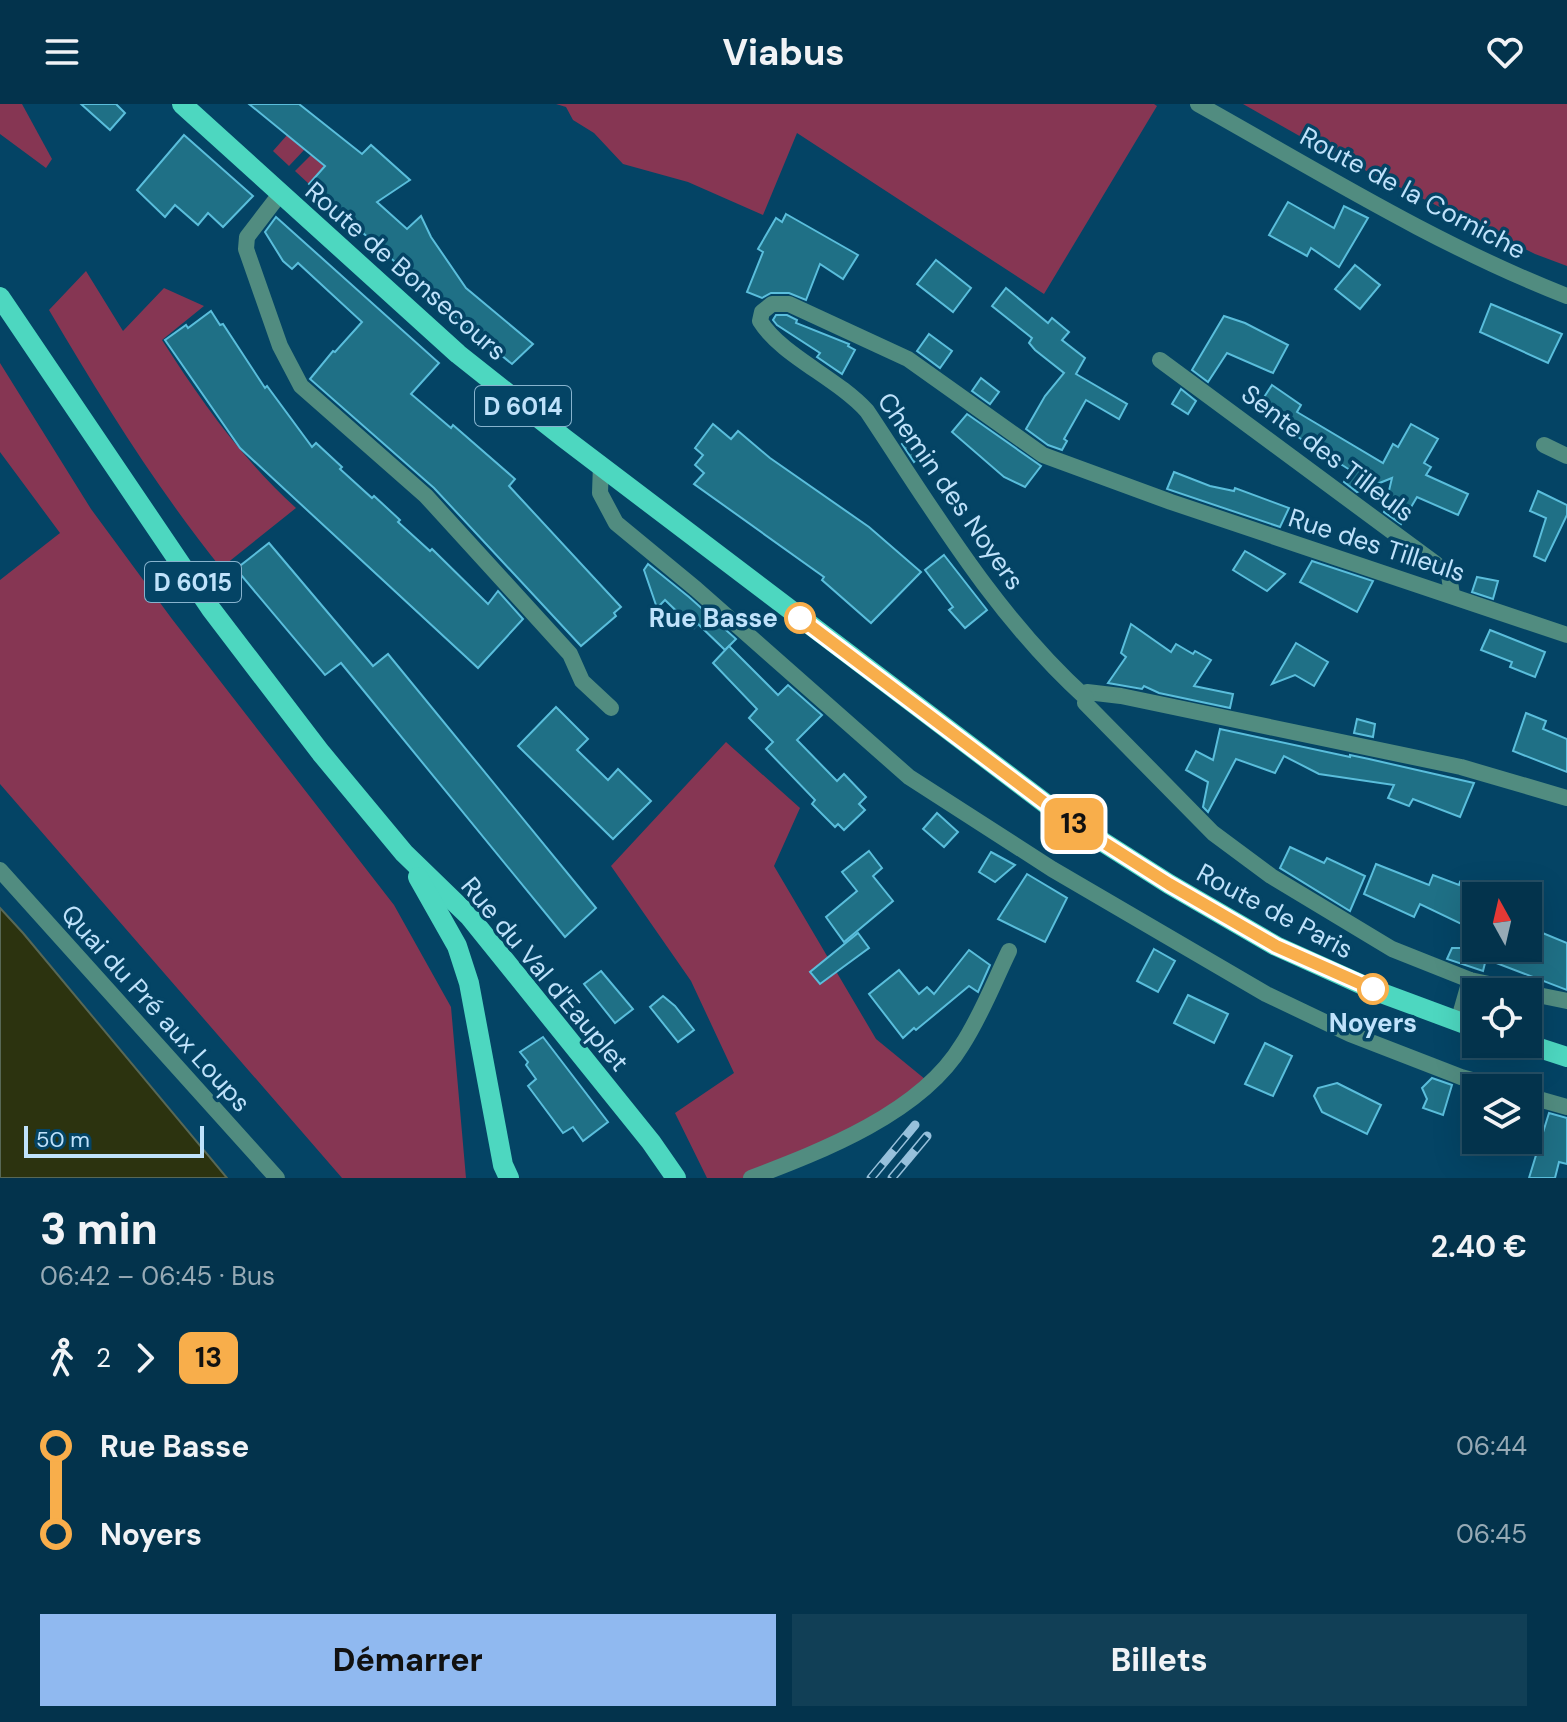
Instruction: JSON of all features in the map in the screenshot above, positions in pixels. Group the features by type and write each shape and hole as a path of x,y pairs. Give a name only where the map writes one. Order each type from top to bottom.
{"main road":[{"name":"Route de Bonsecours","path":"182,104 458,354 1062,816"},
{"name":"D 6015","path":"0,297 211,609 321,753 404,853"},
{"name":"Route de Paris","path":"1062,816 1169,884 1276,946 1376,991 1462,1023"},
{"name":"Rue du Val d'Eauplet","path":"404,853 457,946 469,983 505,1174"},
{"name":"Rue du Val d'Eauplet","path":"404,853 469,916 651,1142 676,1178"},
{"path":"1542,1049 1567,1057"}],"street":[{"name":"Route de la Corniche","path":"1198,104 1429,232 1567,296"},
{"path":"280,194 247,237 246,249 280,346 301,386 426,496 570,654 582,681 611,708"},
{"name":"Chemin des Noyers","path":"1171,502 1043,455 908,359 789,304 772,304 762,312 760,321 769,335 851,393 867,411 957,546 1018,627 1086,698 1085,703 1213,833 1259,867 1392,949 1465,978"},
{"name":"Sente des Tilleuls","path":"1160,360 1436,564 1449,575 1452,595"},
{"path":"1544,445 1567,456"},
{"path":"601,464 600,493 616,523 696,589 909,777 1052,869 1266,994 1350,1034 1462,1077"},
{"name":"Rue des Tilleuls","path":"1171,502 1567,635"},
{"path":"1086,698 1087,692 1121,696 1461,767 1567,798"},
{"name":"Quai du Pré aux Loups","path":"0,870 277,1178"},
{"path":"751,1178 788,1164 882,1119 931,1084 962,1046 1009,951"},
{"name":"Chemin des Noyers","path":"1542,995 1567,1001"},
{"path":"1542,1100 1567,1107"}],"shaded area":[{"path":"0,104 22,104 52,159 46,168 0,134"},
{"path":"556,104 1157,106 1044,294 797,133 763,215 688,182 623,164 594,133 573,120 566,107"},
{"path":"1243,104 1567,104 1567,266 1535,254 1326,151"},
{"path":"288,134 305,149 289,166 273,151"},
{"path":"311,155 324,166 309,184 295,171"},
{"path":"86,271 123,331 164,288 204,306 162,340 223,428 258,470 296,508 221,568 130,442 49,310"},
{"path":"0,363 91,509 172,619 394,905 451,1007 466,1178 342,1178 0,784 0,580 60,533 0,452"},
{"path":"726,742 800,808 774,866 876,1039 931,1084 882,1119 751,1178 707,1178 675,1113 734,1073 691,981 611,866"},
{"path":"0,908 23,933 227,1178 0,1178"}],"building":[{"path":"81,104 116,104 125,113 110,130"},
{"path":"249,104 299,104 362,154 371,145 410,180 377,202 407,229 421,216 431,237 466,288 533,344 512,364 469,329 309,184 325,166"},
{"path":"184,135 253,196 223,227 208,213 198,225 175,205 165,217 137,190"},
{"path":"1288,202 1334,228 1344,206 1368,218 1339,267 1311,248 1307,256 1269,235"},
{"path":"786,214 858,255 843,279 820,264 806,300 789,293 771,293 762,298 747,292 763,252 758,249 776,218 782,222"},
{"path":"276,217 439,363 411,394 451,428 453,425 515,479 509,486 621,607 614,613 616,616 581,646 434,488 310,379 362,322 298,263 292,269 283,261 265,232"},
{"path":"936,260 971,288 953,312 917,284"},
{"path":"1355,265 1380,285 1360,309 1335,289"},
{"path":"1006,288 1048,323 1052,318 1069,332 1062,340 1085,358 1076,374 1127,404 1119,419 1086,400 1064,439 1067,441 1062,450 1048,445 1026,429 1045,396 1064,373 1035,350 1029,343 1032,338 992,306"},
{"path":"1491,304 1562,334 1548,363 1480,332"},
{"path":"211,311 265,388 267,386 312,447 316,443 342,467 340,469 372,498 374,496 488,604 498,591 523,619 478,668 240,448 165,340"},
{"path":"776,315 787,315 797,320 796,323 849,344 855,350 842,374 817,357 820,353 777,325 773,320"},
{"path":"1224,316 1288,345 1273,373 1227,353 1208,382 1192,370"},
{"path":"929,334 952,351 940,368 917,351"},
{"path":"981,378 999,392 990,404 972,391"},
{"path":"1272,385 1301,405 1297,412 1383,463 1393,444 1398,447 1411,424 1438,439 1424,463 1431,467 1426,475 1468,494 1458,515 1417,497 1401,524 1384,512 1392,478 1357,492 1344,482 1350,470 1287,430 1273,419 1275,416 1259,405"},
{"path":"1181,389 1196,401 1188,414 1172,404"},
{"path":"967,414 1041,466 1025,487 1004,477 952,432"},
{"path":"713,424 731,439 738,431 770,458 869,527 921,572 871,623 822,580 824,577 694,484 704,473 695,465 703,455 695,448"},
{"path":"914,434 926,451 914,462 902,444"},
{"path":"1174,472 1210,486 1234,491 1235,488 1289,508 1280,527 1167,489"},
{"path":"1538,491 1567,505 1567,515 1545,561 1534,556 1546,518 1530,511"},
{"path":"269,543 373,666 388,654 596,908 565,937 341,663 325,675 236,569"},
{"path":"1245,551 1285,574 1267,591 1233,570"},
{"path":"944,555 987,610 965,628 949,610 953,607 925,570"},
{"path":"1312,561 1373,581 1357,612 1300,582"},
{"path":"648,564 736,639 725,650 698,624 694,628 665,600 657,608 644,570"},
{"path":"1477,577 1498,581 1493,599 1472,592"},
{"path":"1131,624 1171,652 1176,644 1211,660 1194,686 1233,694 1230,708 1159,693 1144,686 1142,689 1108,683 1126,657 1121,653"},
{"path":"1490,630 1545,652 1535,677 1510,667 1512,662 1481,650"},
{"path":"1296,643 1328,662 1314,686 1295,675 1272,684"},
{"path":"729,646 778,695 788,685 822,715 797,740 837,781 844,774 866,797 859,804 865,810 844,830 838,824 835,827 812,804 815,800 766,749 773,742 749,718 757,709 713,663"},
{"path":"556,707 588,739 577,750 608,780 618,769 651,801 613,839 518,746"},
{"path":"1526,713 1546,721 1543,729 1567,739 1567,772 1513,751"},
{"path":"1357,719 1375,724 1373,737 1354,733"},
{"path":"1220,729 1474,783 1460,817 1413,799 1409,806 1388,798 1394,785 1319,774 1284,756 1275,773 1236,759 1208,812 1203,807 1208,782 1186,770 1196,751 1213,760"},
{"path":"937,813 958,832 944,847 923,829"},
{"path":"1290,847 1324,863 1327,858 1365,876 1350,911 1280,868"},
{"path":"869,851 882,868 873,876 893,901 844,942 826,917 857,891 842,872"},
{"path":"991,852 1015,865 995,882 979,872"},
{"path":"1376,864 1429,885 1433,875 1459,885 1460,882 1462,924 1420,904 1414,917 1364,894"},
{"path":"1027,874 1067,898 1045,942 998,919"},
{"path":"858,933 869,948 820,984 810,972"},
{"path":"1542,933 1567,943 1567,990 1494,962 1542,962"},
{"path":"1452,948 1462,948 1462,962 1485,962 1483,971 1447,959"},
{"path":"1154,949 1175,961 1158,992 1137,981"},
{"path":"969,950 990,965 978,992 969,986 903,1038 869,994 899,970 919,994 927,987 934,994"},
{"path":"601,971 633,1009 615,1023 584,984"},
{"path":"1188,995 1228,1014 1214,1043 1174,1023"},
{"path":"663,996 694,1030 678,1042 650,1007"},
{"path":"543,1037 608,1122 583,1141 573,1127 563,1133 528,1086 536,1079 520,1052"},
{"path":"1265,1043 1292,1056 1273,1096 1245,1084"},
{"path":"1432,1078 1452,1085 1443,1115 1423,1108 1427,1099 1422,1088"},
{"path":"1337,1083 1381,1105 1367,1134 1322,1112 1314,1096 1318,1088"},
{"path":"1549,1113 1567,1118 1567,1164 1559,1162 1555,1178 1529,1178 1536,1154 1542,1154 1542,1136"}],"railway":[{"path":"871,1178 915,1125"},
{"path":"892,1178 927,1136"}],"bus line":[{"name":"13","path":"800,618 1062,816 1169,884 1276,946 1373,989"}],"place":[{"name":"Rue Basse","path":"800,618"},
{"name":"Noyers","path":"1373,989"}]}
